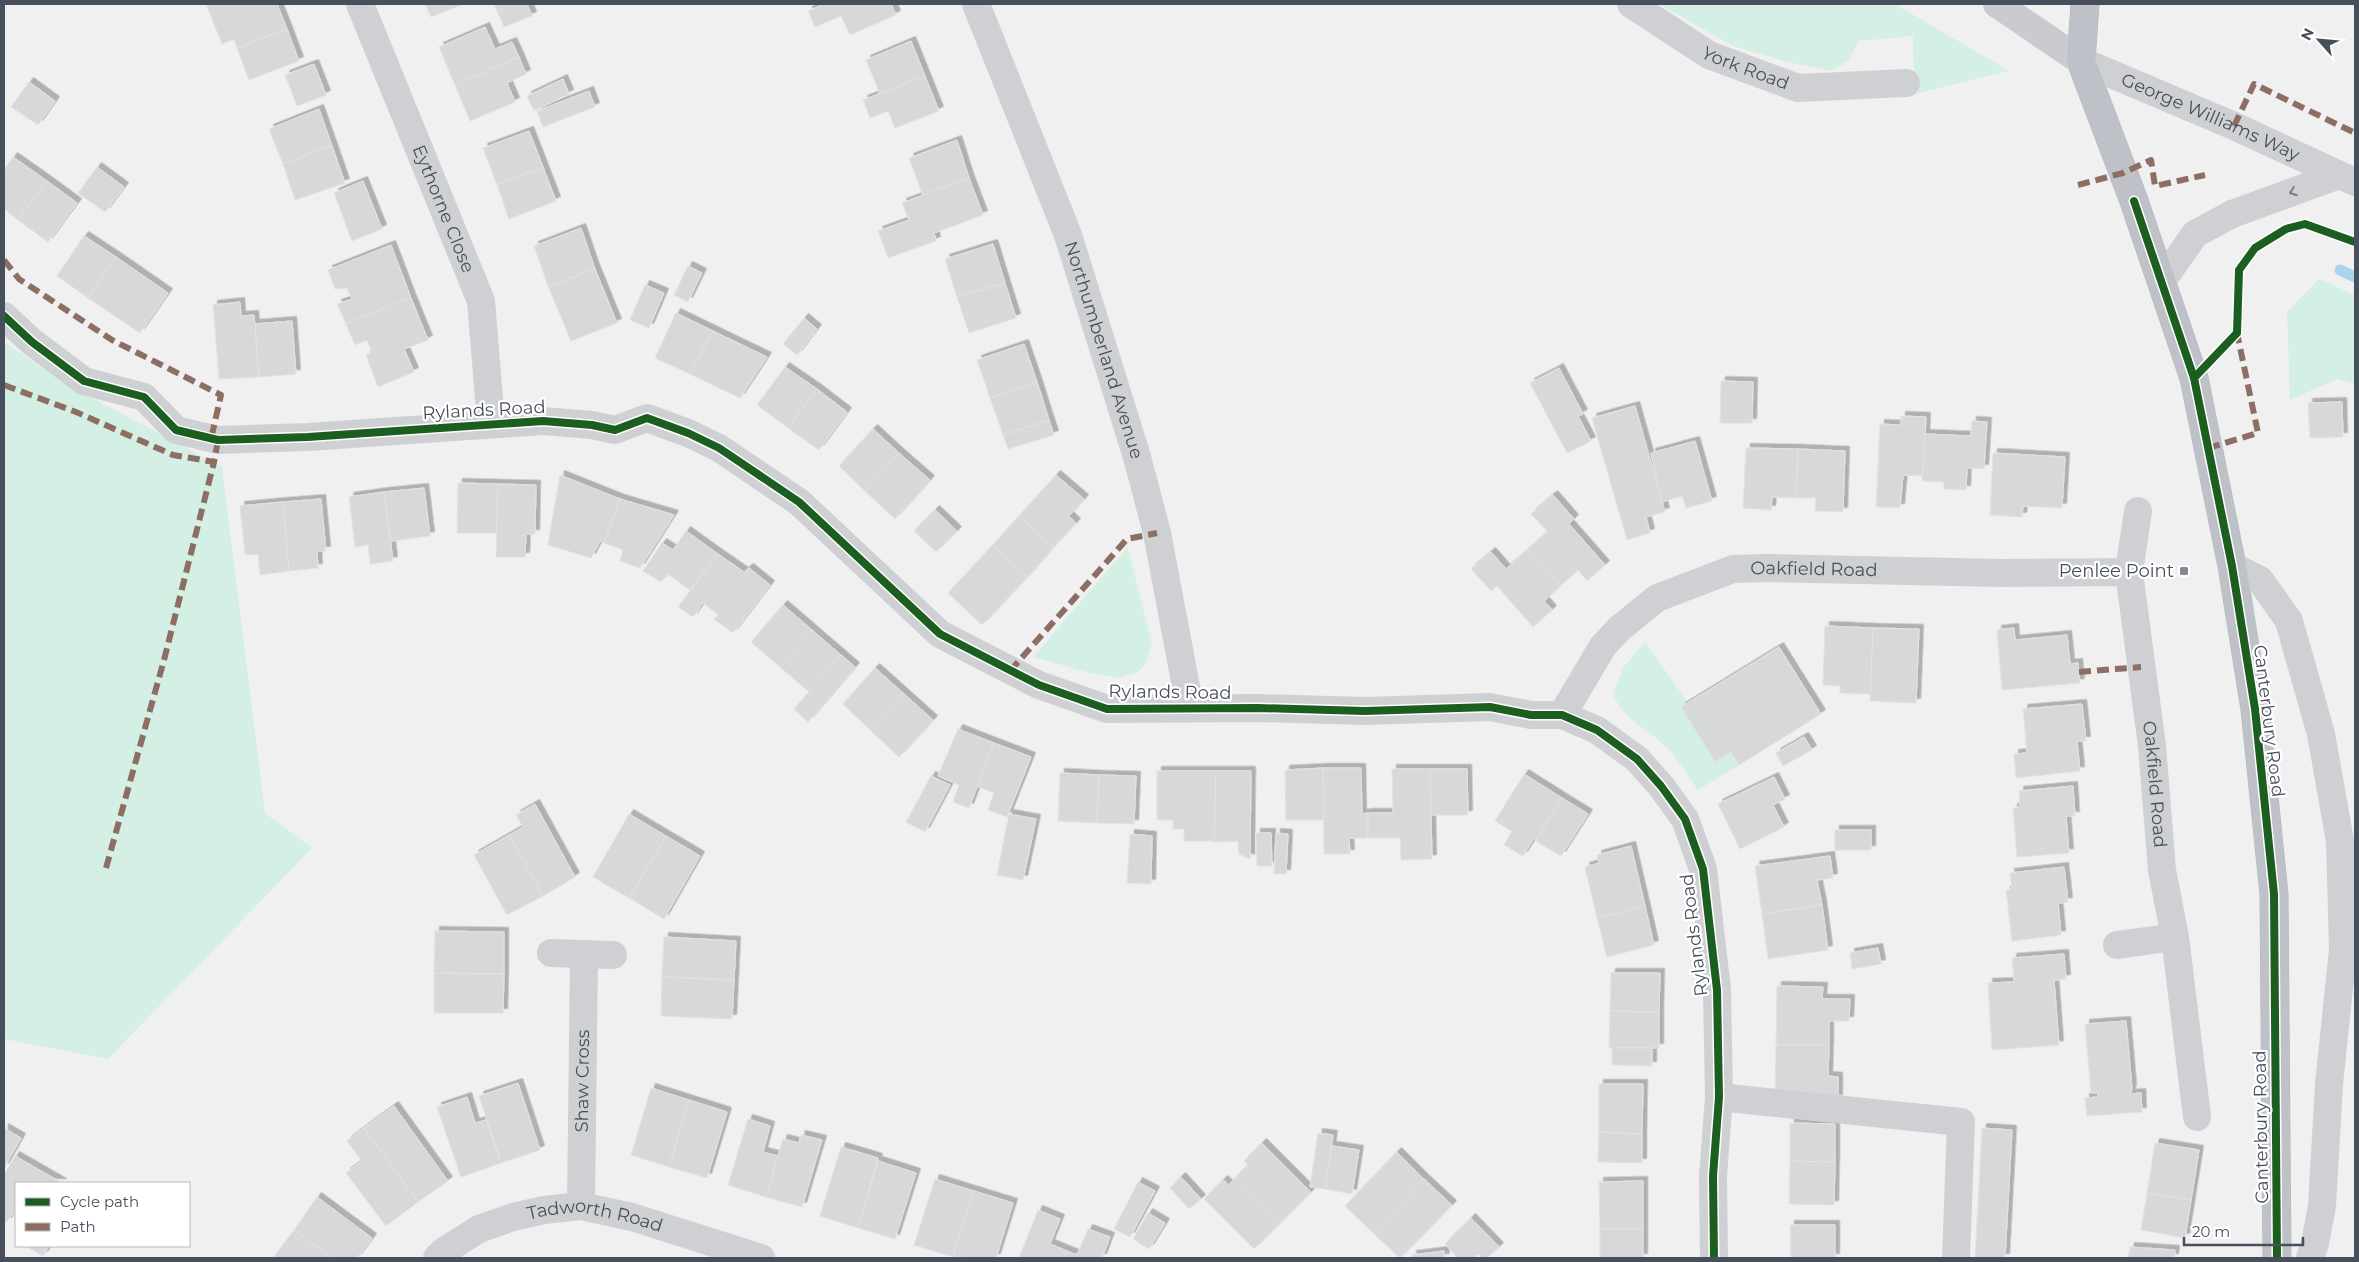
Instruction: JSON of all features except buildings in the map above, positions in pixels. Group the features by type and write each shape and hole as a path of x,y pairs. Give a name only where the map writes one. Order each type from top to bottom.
{"highway":[{"name":"Canterbury Road","path":"2085,4 2081,61 2162,281 2194,378 2232,566 2255,709 2274,894 2277,1258"}],"main road":[{"path":"1997,4 2081,61"}],"street":[{"name":"Eythorne Close","path":"360,4 481,301 491,423"},
{"name":"Northumberland Avenue","path":"976,4 1068,235 1137,457 1157,533 1190,708"},
{"name":"York Road","path":"1631,4 1709,55 1798,88 1906,82"},
{"name":"George Williams Way","path":"2081,61 2234,126 2347,179"},
{"name":"George Williams Way","path":"2162,281 2195,234 2232,214 2347,179"},
{"name":"Rylands Road","path":"4,316 32,342 84,381 144,397 176,430 218,440 543,421 592,424 615,430 647,418 688,433 719,448 799,502 940,634 1039,685 1107,709 1190,708 1365,711 1490,707 1531,715 1562,715 1597,730 1637,759 1661,786 1685,818 1703,869 1711,949 1716,970 1720,1097 1713,1176 1714,1258"},
{"name":"Oakfield Road","path":"2138,511 2129,572 2152,746 2162,870 2175,937 2197,1117"},
{"path":"2232,566 2260,580 2288,620 2321,734 2340,841 2343,950 2329,1084 2322,1206 2316,1243 2310,1258"},
{"name":"Oakfield Road","path":"1562,715 1603,646 1620,628 1657,598 1733,569 1767,568 2001,573 2129,572"},
{"path":"2117,945 2175,937"},
{"path":"551,953 613,955"},
{"name":"Shaw Cross","path":"581,1206 584,955"},
{"path":"1720,1097 1961,1122 1956,1258"},
{"name":"Tadworth Road","path":"437,1258 444,1251 479,1229 513,1217 544,1210 581,1206 632,1217 761,1258"}],"green space":[{"path":"1659,4 1895,4 2009,71 1914,94 1913,36 1859,41 1849,59 1832,71 1787,62 1733,46"},
{"path":"2319,279 2355,295 2355,384 2337,379 2290,400 2287,312"},
{"path":"4,342 64,383 222,467 265,813 312,848 108,1059 4,1039"},
{"path":"1128,547 1152,643 1145,665 1137,673 1119,678 1090,673 1033,657"},
{"path":"1645,642 1688,703 1681,707 1715,762 1731,752 1739,765 1698,790 1670,751 1629,717 1617,703 1613,694 1623,668"}],"waterway":[{"path":"2340,270 2355,277"}],"marked path":[{"path":"2234,126 2254,84 2355,133"},
{"path":"2078,185 2123,173 2151,160 2155,186 2205,175"},
{"path":"4,260 19,279 112,340 221,395 211,439"},
{"path":"2208,448 2258,433 2237,333"},
{"path":"4,385 76,412 173,455 214,462 218,440"},
{"path":"106,868 164,660 214,462"},
{"path":"1010,671 1127,539 1157,533"},
{"path":"2079,672 2141,667"}],"cycle path":[{"path":"2134,201 2194,378 2232,566 2255,709 2274,894 2277,1258"},
{"path":"2194,378 2237,333 2239,270 2255,248 2286,229 2305,224 2355,242"},
{"path":"4,316 32,342 84,381 144,397 176,430 218,440 308,437 543,421 592,425 615,430 647,418 688,433 719,448 799,502 940,634 1039,685 1107,709 1258,708 1365,711 1490,707 1531,715 1562,715 1597,730 1637,759 1661,786 1685,819 1703,869 1717,990 1719,1097 1713,1176 1714,1258"}],"place":[{"name":"Penlee Point","path":"2184,571"}]}
